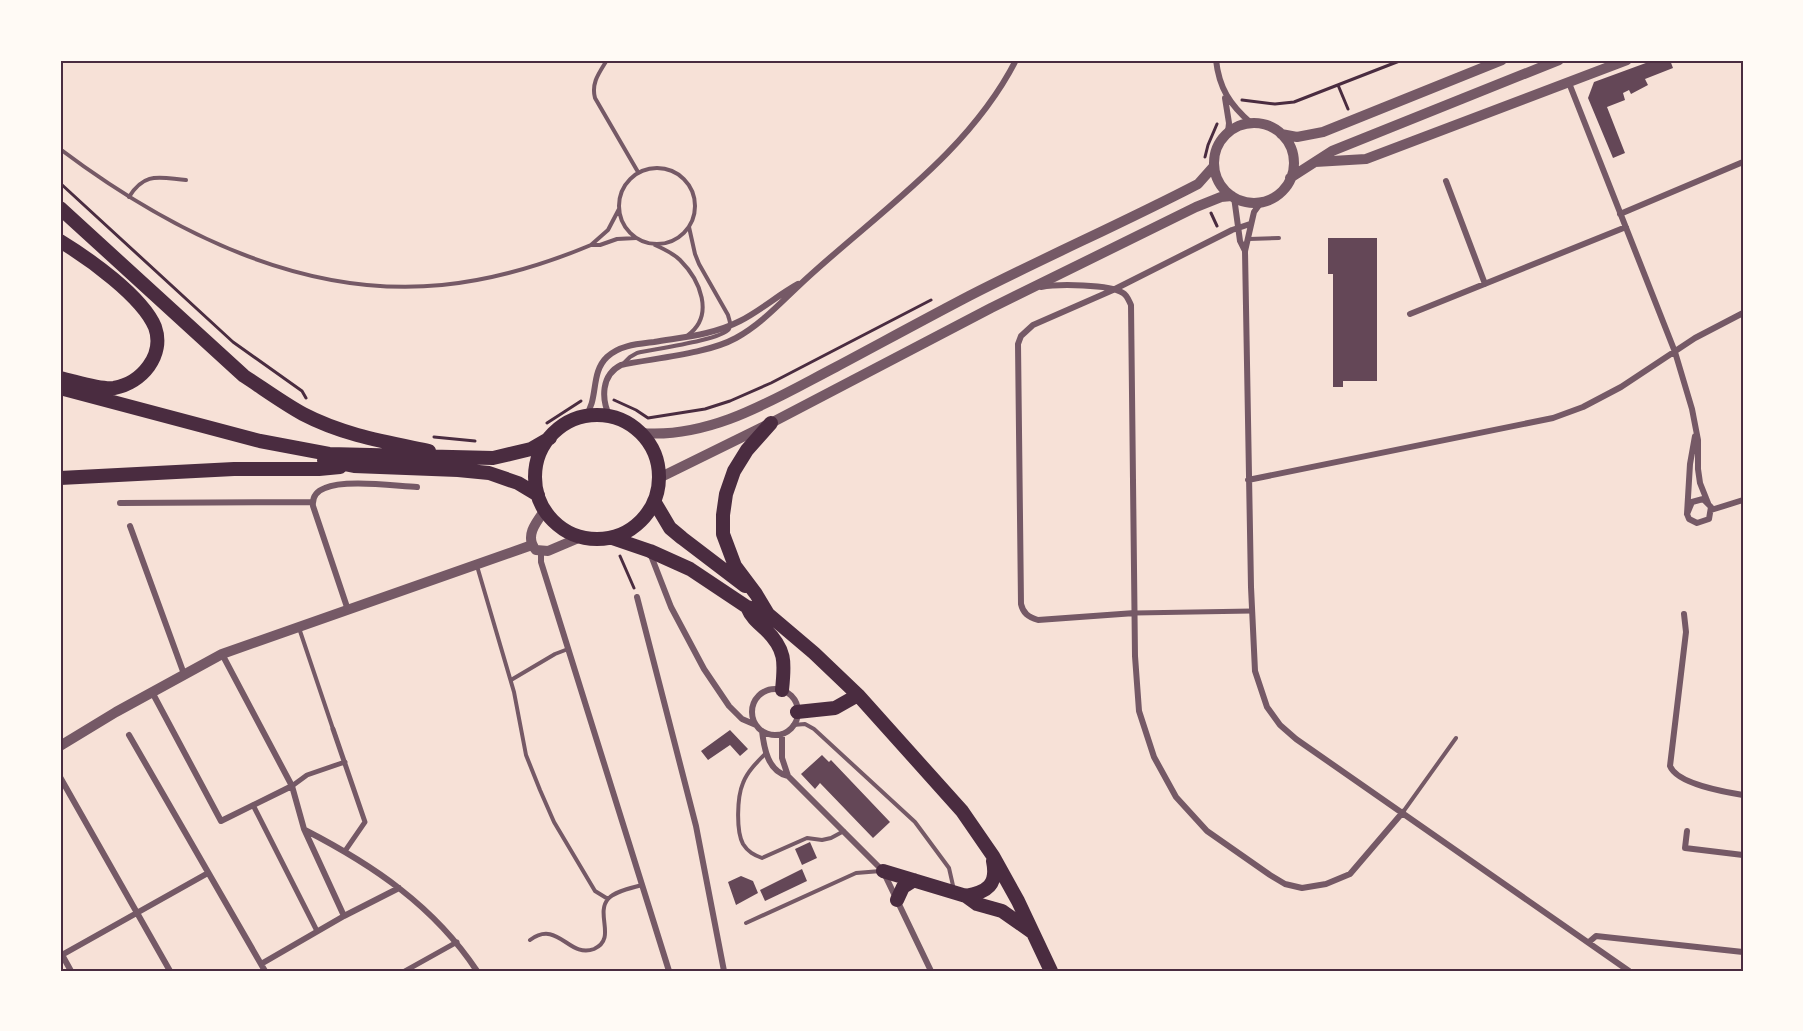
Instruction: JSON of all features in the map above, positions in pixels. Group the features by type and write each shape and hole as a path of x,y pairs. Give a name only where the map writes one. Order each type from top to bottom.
{"highway":[{"path":"60,208 244,376 277,398 305,414 347,432 378,441 466,459"},
{"path":"60,239 124,288 151,321 155,328 157,342 153,360 146,372 126,384 114,388 60,378"},
{"path":"60,388 260,441 329,454 494,458 531,449 572,421 585,417 610,417 632,426 641,434 655,454 659,477 654,501 647,514 626,532 612,538 581,537 560,527 545,510 538,495 536,471 538,459 550,438"},
{"path":"60,396 252,446 354,466"},
{"path":"771,423 747,450 734,471 726,494 723,534 735,566 768,614 858,695 962,811 993,856 1051,971"},
{"path":"60,478 234,469 319,469 354,466 489,473 518,483 538,495"},
{"path":"654,501 670,528 756,594"},
{"path":"612,538 650,551 690,569 747,607 768,614"},
{"path":"747,607 751,617 781,646 784,660 782,690"},
{"path":"795,718 836,708 858,695"},
{"path":"960,894 987,889 994,880 993,856"},
{"path":"883,871 960,894 976,904 1002,911 1033,933"},
{"path":"897,900 903,887 914,880"}],"street":[{"path":"610,417 605,399 606,382 614,369 621,365 697,351 734,339 756,326 804,281 909,191 959,140 985,109 1016,60"},
{"path":"1216,60 1218,77 1230,108 1228,132"},
{"path":"641,434 657,435 695,430 736,416 778,397 972,295 1198,184 1217,147 1228,132 1236,127 1251,123 1264,124 1281,134 1297,137 1323,132 1502,60"},
{"path":"1290,178 1332,152 1559,60"},
{"path":"1315,162 1366,159 1627,60"},
{"path":"1569,83 1675,352 1692,410 1696,430 1698,440 1700,483 1711,510 1708,519 1703,522 1693,522 1687,514 1690,464 1696,430"},
{"path":"1230,108 1251,123"},
{"path":"1209,166 1220,184 1233,196 1243,201 1262,201 1279,193 1290,178 1293,169 1291,150 1281,134"},
{"path":"1620,214 1743,162"},
{"path":"1446,181 1485,284"},
{"path":"1233,196 1240,241 1245,251"},
{"path":"659,477 771,423 1030,288 1196,207 1233,196"},
{"path":"1262,201 1254,212 1245,251 1252,611 1255,671 1267,707 1280,725 1296,739 1629,971"},
{"path":"1250,224 1113,290 1033,325 1021,336 1018,344 1021,604 1026,615 1038,620 1135,613 1252,611"},
{"path":"1410,314 1626,226"},
{"path":"585,417 593,403 599,369 606,358 614,352 629,346 717,331 804,281"},
{"path":"1030,288 1062,284 1113,290 1124,293 1131,305 1135,613 1139,711 1154,757 1176,797 1207,831 1270,875 1286,884 1302,888 1326,884 1350,874 1403,812"},
{"path":"1248,480 1553,418 1621,387 1695,338 1743,313"},
{"path":"312,502 319,491 332,486 353,484 417,488"},
{"path":"1687,514 1692,502 1702,499 1708,503"},
{"path":"1711,510 1743,500"},
{"path":"120,504 312,502"},
{"path":"312,502 348,610"},
{"path":"545,510 532,531 530,539 541,562 569,649 669,971"},
{"path":"130,526 184,674"},
{"path":"60,746 222,654 477,566 581,537"},
{"path":"650,551 671,607 704,669 729,706 742,719 756,725 762,731 775,735 782,734"},
{"path":"637,597 696,826 724,971"},
{"path":"1684,614 1686,632 1670,766 1672,772 1681,778 1722,792 1743,795"},
{"path":"222,654 292,786 304,829 344,915"},
{"path":"756,725 752,712 756,698 767,690 782,690 793,698 795,718 782,734 782,758 788,776"},
{"path":"152,692 221,821 292,786 307,775 345,762"},
{"path":"333,729 365,822 345,851"},
{"path":"762,731 766,753 776,770 788,776 883,871 931,971"},
{"path":"129,735 263,968 344,915 399,888"},
{"path":"60,777 170,971"},
{"path":"253,805 318,931"},
{"path":"304,829 345,851 424,908 457,942 477,971"},
{"path":"1687,831 1685,848 1743,855"},
{"path":"71,971 61,954 207,873"},
{"path":"1589,942 1596,936 1743,952"},
{"path":"405,971 457,942"}],"lane":[{"path":"607,60 595,82 593,90 595,98 638,172"},
{"path":"60,149 160,216 242,254 295,272 360,285 422,286 492,277 523,270 591,245 600,245 617,239 636,238 655,244 680,261 702,297 700,322 684,337"},
{"path":"636,238 624,225 619,200 626,184 638,172 656,167 665,168 682,176 693,191 696,210 683,235 674,240 655,244"},
{"path":"129,197 139,183 151,178 186,180"},
{"path":"591,245 608,230 619,208"},
{"path":"621,365 637,353 712,338 728,330 730,325 728,315 695,254 689,227"},
{"path":"1249,239 1279,238"},
{"path":"477,566 511,680 526,755 554,822 595,891 608,899"},
{"path":"298,628 333,729"},
{"path":"511,680 555,654 569,649"},
{"path":"795,718 814,729 915,822 949,868 960,894"},
{"path":"1403,812 1456,738"},
{"path":"766,753 750,770 739,797 740,835 747,850 762,858 807,838 822,840 844,831"},
{"path":"746,923 856,873 883,871"},
{"path":"530,940 536,935 550,934 578,950 591,950 598,947 606,934 603,909 608,899 612,895 643,885"}],"path":[{"path":"1209,166 1208,145 1220,117 1239,100 1275,104 1294,102 1402,60"},
{"path":"60,183 233,342 302,391 310,407"},
{"path":"605,399 618,400 648,418 705,409 730,401 771,382 939,296"},
{"path":"612,538 637,597"}],"building":[{"path":"1654,60 1670,60 1673,68 1645,79 1648,85 1631,94 1629,90 1623,93 1625,100 1607,107 1625,153 1613,158 1588,98 1594,82"},
{"path":"1328,238 1377,238 1377,381 1343,381 1343,387 1333,387 1333,274 1328,274"},
{"path":"730,730 748,749 740,756 730,745 708,760 701,751"},
{"path":"822,755 829,762 831,760 890,822 873,838 820,783 815,789 801,774"},
{"path":"810,842 817,858 802,865 795,849"},
{"path":"802,869 807,881 765,901 760,890"},
{"path":"741,876 753,881 758,893 736,905 728,882"}]}
